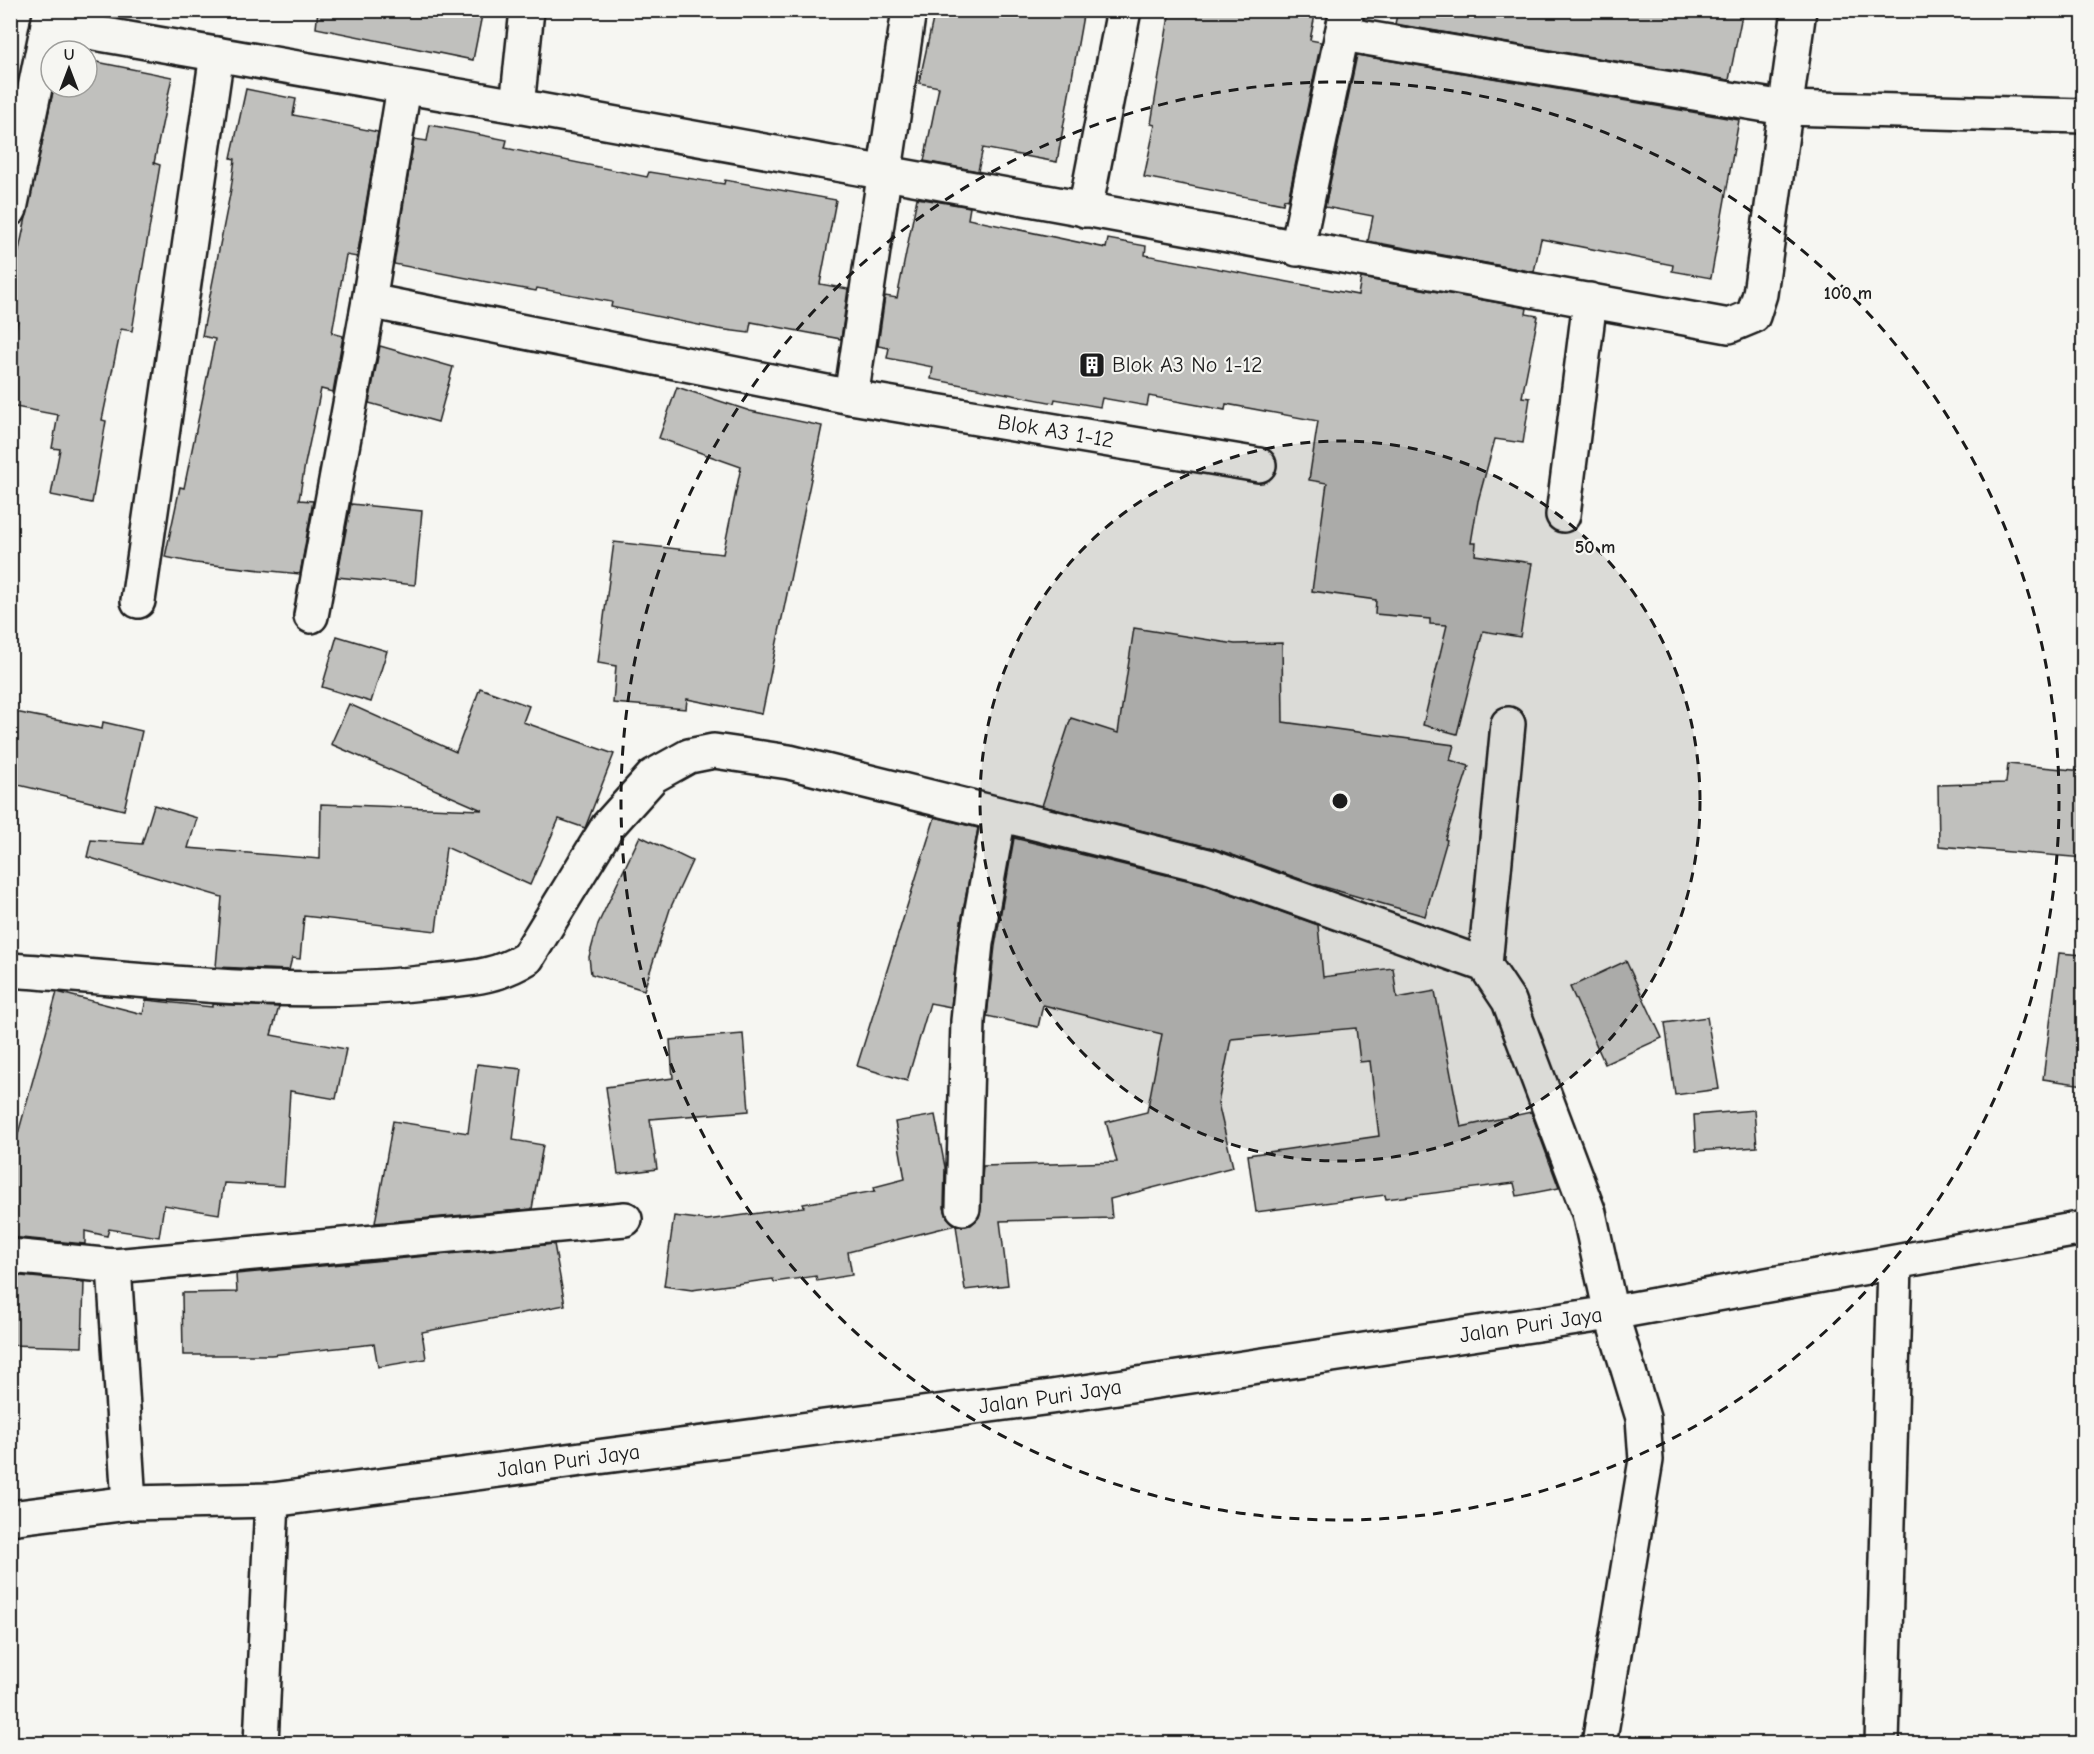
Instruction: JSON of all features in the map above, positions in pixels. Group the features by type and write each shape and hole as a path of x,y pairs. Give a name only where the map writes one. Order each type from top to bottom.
{"street":[{"path":"517,106 527,10"},
{"path":"851,397 909,10"},
{"path":"1085,210 1124,10"},
{"path":"10,209 49,18 217,54 517,106 1729,326 1753,316 1760,294 1798,10"},
{"path":"1298,249 1345,22 1784,108 2084,116"},
{"path":"138,601 217,54"},
{"path":"311,616 369,301 404,87"},
{"path":"1563,515 1590,300"},
{"name":"Blok A3 1-12","path":"369,301 851,397 1259,465"},
{"path":"1485,965 1508,724"},
{"path":"10,970 265,988 382,988 507,970 527,958 608,826 652,776 689,756 714,751 789,762 1208,866 1485,965 1509,1001 1589,1213 1611,1313 1643,1418 1646,1461 1599,1743"},
{"path":"963,1208 968,1021 976,943 999,814"},
{"path":"10,1256 114,1266 625,1219"},
{"name":"Jalan Puri Jaya","path":"10,1518 129,1503 272,1500 1039,1398 1611,1313 1895,1264 2084,1228"},
{"path":"1882,1743 1895,1264"},
{"path":"114,1266 122,1359 124,1448 129,1503"},
{"path":"261,1743 272,1500"}],"building":[{"path":"318,10 483,10 473,60 316,28"},
{"path":"935,10 1084,10 1057,162 983,148 978,171 924,161 939,87 919,83"},
{"path":"1170,10 1316,10 1310,40 1321,42 1288,200 1284,199 1283,204 1144,177 1155,125 1151,124"},
{"path":"1398,10 1743,10 1729,80 1395,24"},
{"path":"1357,55 1739,120 1711,278 1672,271 1673,265 1541,239 1534,272 1368,241 1373,216 1325,207"},
{"path":"99,62 172,77 154,163 160,165 132,331 121,329 102,420 106,421 92,503 51,495 60,449 52,448 58,415 10,406 10,355 18,320 10,318 18,278 13,278 51,99 99,99"},
{"path":"246,89 296,99 293,115 378,132 357,257 346,255 332,333 343,336 333,392 321,389 305,464 299,500 313,501 300,574 195,563 165,557 180,487 184,488 215,339 202,336 231,189 235,159 231,158"},
{"path":"430,125 507,140 505,148 647,177 649,172 724,184 725,180 836,200 820,284 848,289 841,339 751,322 749,333 718,329 611,307 612,302 537,288 536,291 394,264 414,139 427,141"},
{"path":"917,198 970,207 968,219 1106,248 1108,239 1146,246 1145,255 1358,295 1361,278 1527,308 1526,314 1538,316 1522,397 1530,398 1523,443 1495,439 1478,501 1471,543 1476,543 1475,555 1532,563 1520,637 1483,631 1457,734 1423,725 1447,625 1430,624 1430,619 1375,614 1376,600 1312,591 1327,483 1309,480 1318,421 1226,404 1225,410 1149,396 1147,406 1102,398 1100,407 1055,399 1054,403 931,379 933,367 887,358 889,348 878,346 885,296 897,298"},
{"path":"380,346 453,367 438,422 369,403"},
{"path":"677,387 750,411 822,426 762,714 687,699 686,709 613,703 616,666 598,663 614,542 723,554 741,467 659,438"},
{"path":"351,504 422,511 415,585 337,577"},
{"path":"1134,628 1235,644 1282,643 1283,722 1454,745 1450,760 1469,766 1445,839 1447,840 1425,916 1314,884 1213,848 1042,806 1071,718 1118,733"},
{"path":"337,636 387,651 371,702 322,687"},
{"path":"480,688 529,706 523,722 614,754 585,828 559,819 530,885 446,847 436,931 304,916 300,959 292,958 289,970 216,967 222,897 87,857 91,840 142,844 154,805 197,818 188,848 320,859 321,804 482,810 331,744 349,704 456,752"},
{"path":"10,711 102,729 103,722 142,731 124,810 10,783"},
{"path":"2008,764 2084,771 2084,858 1939,846 1938,785 2006,783"},
{"path":"935,817 978,828 958,940 951,1007 930,1003 907,1081 857,1066"},
{"path":"640,836 692,861 670,909 644,990 591,974 589,957 598,924"},
{"path":"1014,838 1203,884 1318,925 1323,977 1393,968 1397,998 1435,991 1461,1127 1531,1112 1559,1188 1517,1196 1514,1183 1386,1199 1385,1195 1256,1212 1248,1155 1379,1136 1370,1061 1360,1062 1356,1028 1231,1039 1218,1103 1233,1167 1110,1199 1112,1218 1000,1221 1008,1285 965,1290 956,1225 971,1225 979,1217 983,1166 1117,1162 1106,1122 1147,1112 1162,1034 1043,1005 1038,1027 987,1016 995,946"},
{"path":"2059,953 2084,955 2084,1085 2043,1079"},
{"path":"1626,961 1662,1038 1605,1064 1570,987"},
{"path":"57,992 143,1014 146,1000 212,1007 212,1004 279,1007 271,1035 346,1049 336,1099 290,1091 284,1186 224,1183 219,1214 164,1205 159,1237 109,1229 107,1236 85,1231 85,1244 10,1237 10,1163"},
{"path":"1707,1017 1719,1089 1675,1095 1665,1023"},
{"path":"743,1034 749,1111 650,1119 657,1169 618,1174 606,1087 673,1078 670,1040"},
{"path":"477,1064 522,1069 513,1140 543,1145 532,1209 375,1223 393,1121 468,1133"},
{"path":"1754,1110 1757,1147 1696,1151 1694,1115"},
{"path":"935,1115 945,1167 944,1208 947,1217 955,1225 848,1252 852,1275 817,1281 816,1276 774,1282 773,1279 692,1290 664,1286 674,1216 707,1220 804,1207 803,1204 875,1191 874,1187 905,1179 895,1122"},
{"path":"554,1244 565,1305 422,1332 426,1359 378,1367 374,1344 271,1355 183,1355 182,1293 237,1292 236,1274"},
{"path":"10,1275 84,1282 82,1347 10,1345"}],"place":[{"name":"Blok A3 No 1-12","path":"1092,365"}]}
